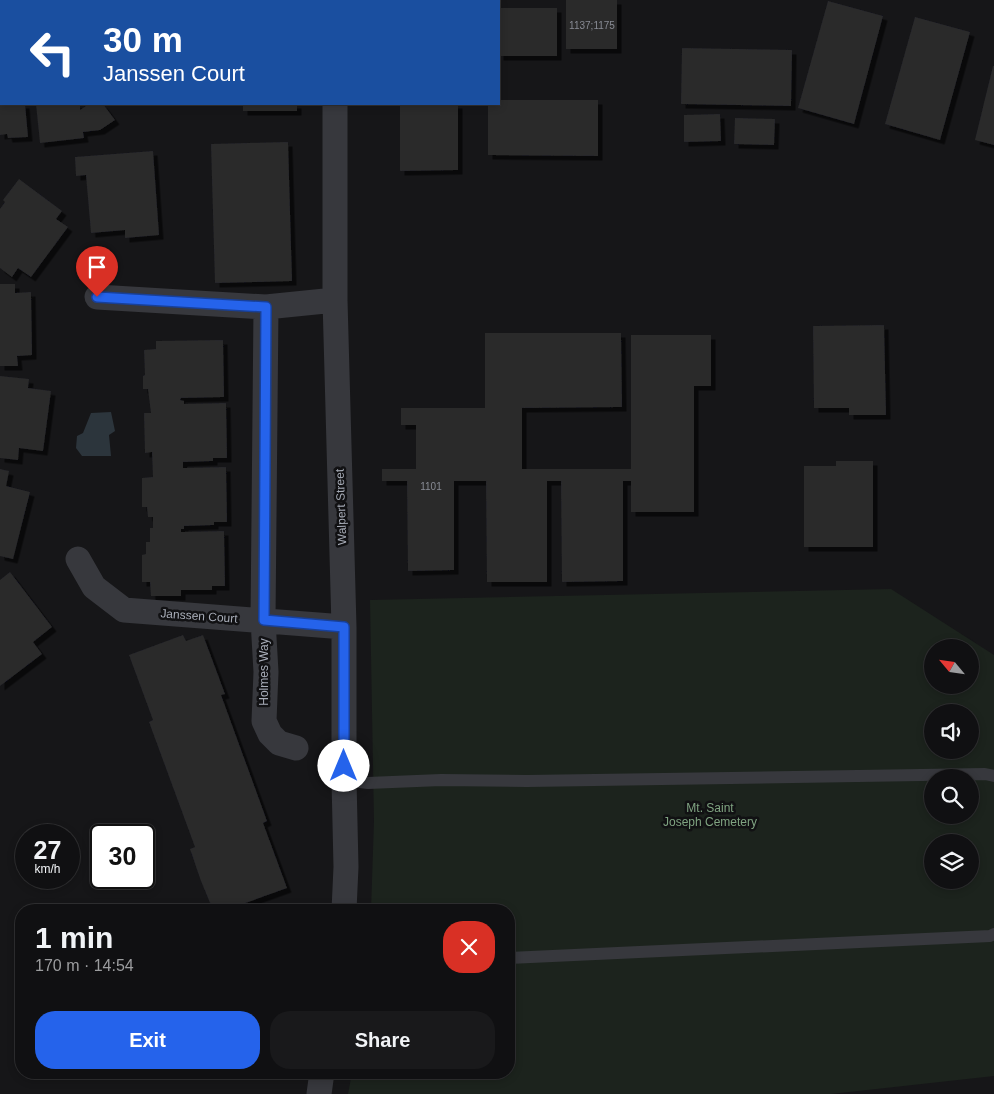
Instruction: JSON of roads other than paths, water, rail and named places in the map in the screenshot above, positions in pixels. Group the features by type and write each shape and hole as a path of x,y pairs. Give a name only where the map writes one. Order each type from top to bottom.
{"street":[{"name":"Walpert Street","path":"336,105 335,300 344,627 346,867 344,904"},
{"path":"97,297 266,307 335,300"},
{"name":"Holmes Way","path":"266,307 264,620 266,672 264,722 270,734 279,743 296,748"},
{"name":"Janssen Court","path":"78,559 94,587 124,610 344,627"},
{"path":"319,1094 321,1079"}],"lane":[{"path":"344,780 368,782 985,774 994,776"},
{"path":"515,958 980,937 994,934"}],"park label":[{"name":"Mt. Saint Joseph Cemetery","path":"710,815"}]}
